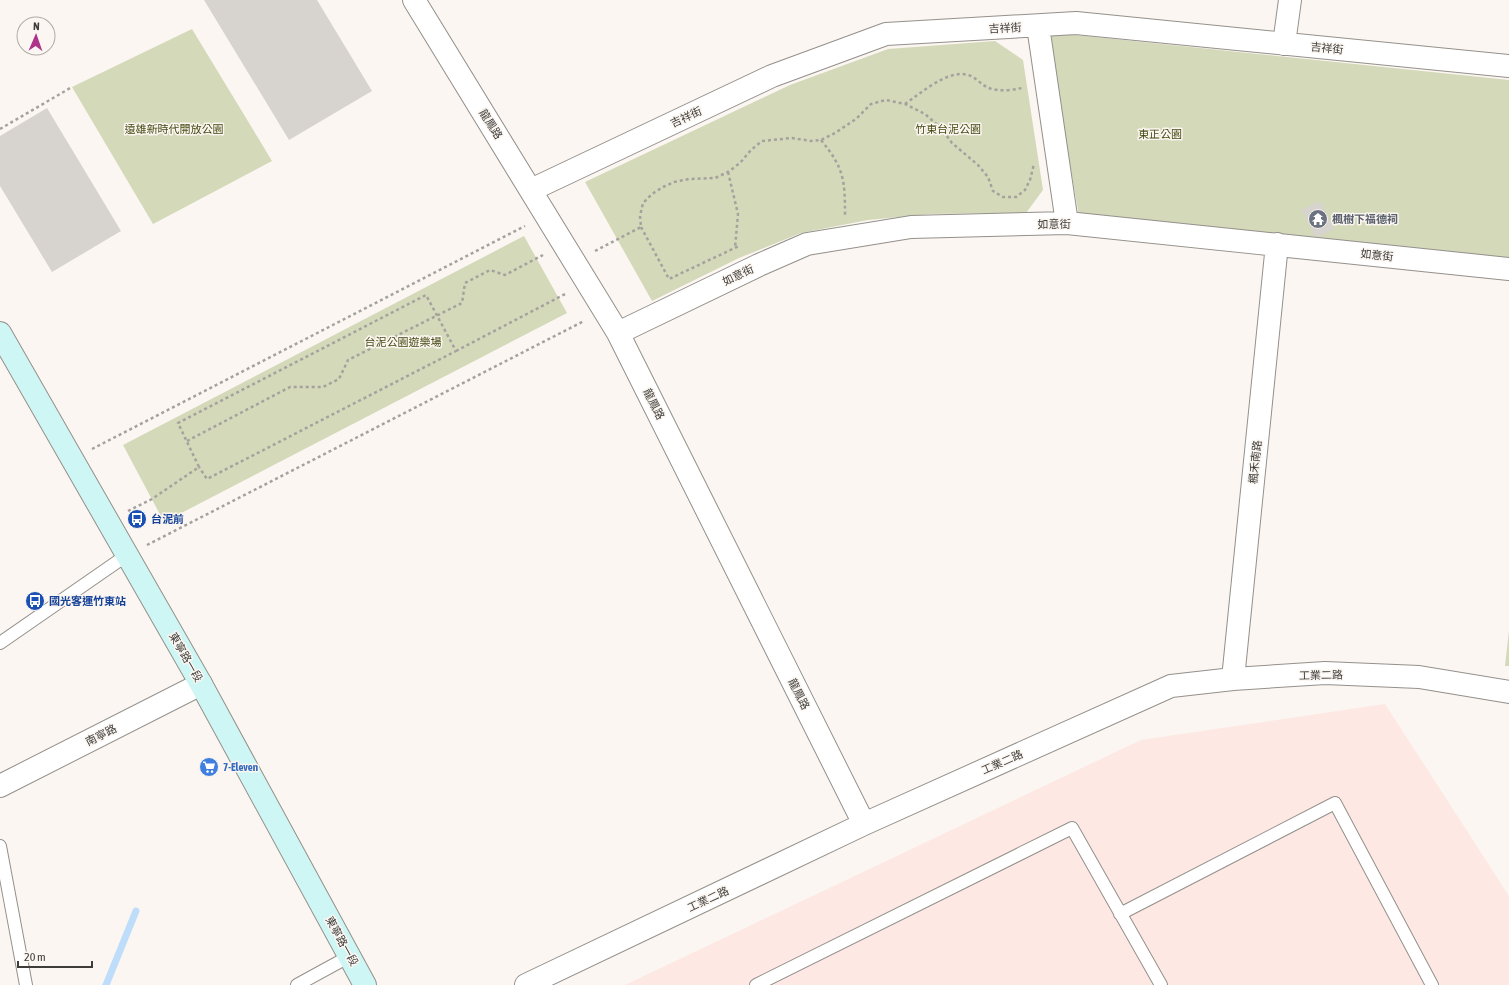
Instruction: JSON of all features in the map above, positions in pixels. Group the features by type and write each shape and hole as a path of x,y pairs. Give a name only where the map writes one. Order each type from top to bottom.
{"main road":[{"name":"東寧路一段","path":"0,333 202,684 365,985"}],"street":[{"name":"龍鳳路","path":"414,0 532,190 618,333 864,824"},
{"path":"1284,44 1290,0"},
{"name":"吉祥街","path":"532,190 772,76 886,34 1076,23 1509,66"},
{"path":"1038,26 1067,223"},
{"name":"如意街","path":"618,333 758,265 807,244 911,227 1067,223 1509,269"},
{"name":"楓禾南路","path":"1233,679 1278,244"},
{"name":"工業二路","path":"526,985 864,824 1171,686 1233,679 1325,673 1411,677 1509,692"},
{"name":"南寧路","path":"0,786 202,684"}],"lane":[{"path":"0,643 127,555"},
{"path":"1120,914 1335,803 1432,985"},
{"path":"756,985 1072,828 1161,985"},
{"path":"0,846 26,985"},
{"path":"297,985 350,956"}],"path":[{"path":"905,104 944,78 956,74 968,75 989,88 1006,91 1022,88 1024,96"},
{"path":"0,129 72,87"},
{"path":"187,441 290,387 323,387 339,379 348,360 462,303 464,283 490,270 505,275 642,227 640,216 643,203 652,194 663,187 674,182 689,179 715,178 728,172 740,163 751,150 762,141 792,138 811,141 821,140 835,133 856,119 871,104 886,100 905,104 925,114 941,128 952,143 978,165 988,177 993,191 1002,197 1016,197 1026,190 1034,162"},
{"path":"821,140 834,156 841,172 845,189 845,215"},
{"path":"728,172 738,214 735,248"},
{"path":"72,459 547,215"},
{"path":"456,351 426,295 178,423 199,467 207,479 456,351 587,282"},
{"path":"127,555 605,310"},
{"path":"108,521 152,499 199,467"}],"shaded area":[{"path":"1385,704 1509,896 1509,985 625,985 1141,740"}],"green space":[{"name":"遠雄新時代開放公園","path":"192,29 272,161 153,224 72,87"},
{"name":"東正公園","path":"1047,32 1509,80 1509,260 1079,216"},
{"name":"竹東台泥公園","path":"995,41 1023,60 1043,190 1026,213 931,214 868,220 801,233 739,258 652,301 585,182 790,85 888,49"},
{"name":"台泥公園遊樂場","path":"524,236 567,313 164,522 123,445"},
{"path":"1509,630 1509,666 1505,666"}],"building":[{"path":"204,0 317,0 372,91 289,140"},
{"path":"47,108 121,231 52,272 0,186 0,136"},
{"name":"楓樹下福德祠","path":"1320,201 1334,229 1316,238 1302,210"}],"waterway":[{"path":"106,985 136,911"}],"place":[{"name":"楓樹下福德祠","path":"1318,219"},
{"name":"台泥前","path":"137,519"},
{"name":"國光客運竹東站","path":"35,601"},
{"name":"7-Eleven","path":"209,767"}]}
